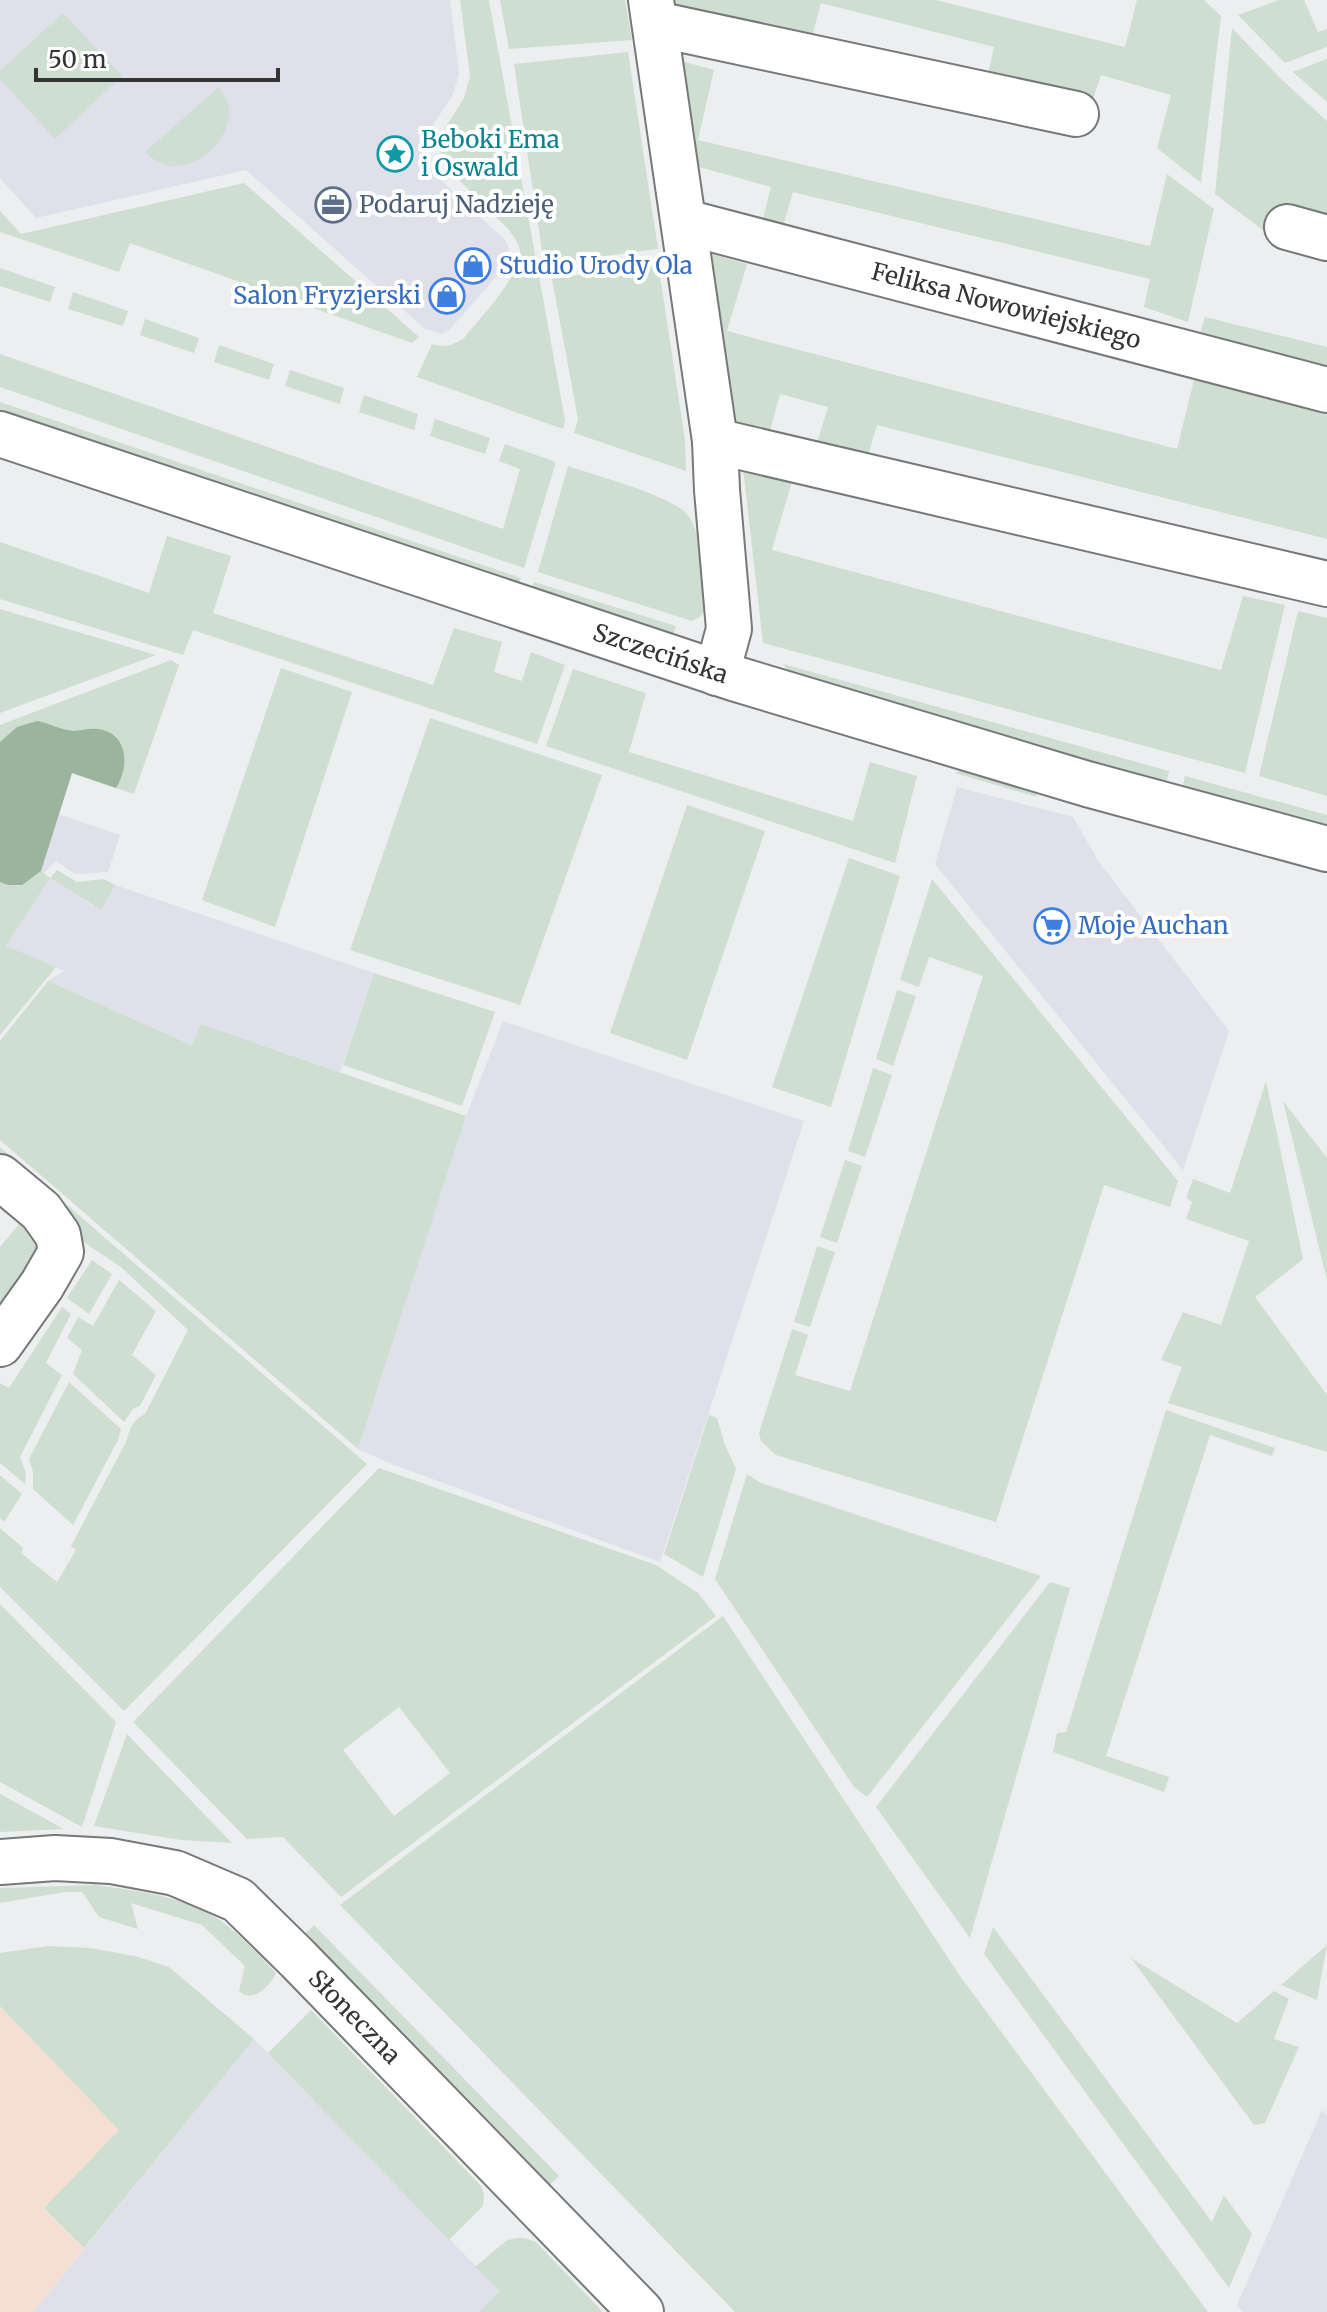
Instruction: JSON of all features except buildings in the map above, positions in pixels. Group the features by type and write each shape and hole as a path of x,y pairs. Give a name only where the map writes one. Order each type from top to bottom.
{"street":[{"path":"717,673 729,629 715,441 653,12 1076,114"},
{"name":"Feliksa Nowowiejskiego","path":"685,222 1327,390"},
{"name":"Szczecińska","path":"0,434 717,673 1087,784 1327,849"},
{"path":"715,441 1327,584"},
{"path":"0,1177 41,1211 58,1235 61,1252 42,1285 0,1344"},
{"name":"Słoneczna","path":"0,1862 55,1858 111,1861 175,1873 238,1900 641,2312"}],"shaded area":[{"path":"0,0 450,0 459,74 452,97 434,123 426,149 431,165 442,181 506,241 509,249 504,268 450,329 442,334 425,329 246,170 36,218 0,178"},
{"path":"957,787 1073,817 1099,862 1229,1031 1183,1170 935,864"},
{"path":"58,814 120,835 108,872 75,874 56,861 44,873 41,871"},
{"path":"50,878 100,910 115,885 374,973 340,1072 201,1024 193,1045 48,981 64,971 6,946"},
{"path":"503,1021 804,1121 660,1562 358,1449 466,1116"},
{"path":"0,2006 119,2130 44,2208 84,2248 33,2312 0,2312"},
{"path":"254,2039 500,2291 479,2312 33,2312"},
{"path":"1322,2110 1327,2117 1327,2312 1243,2312 1237,2305"}],"green space":[{"path":"460,0 489,0 565,420 563,429 417,377 432,344 445,346 460,341 488,309 513,273 520,252 509,230 450,171 442,158 440,149 445,128 464,98 470,76"},
{"path":"500,0 625,0 632,40 509,49"},
{"path":"672,0 936,0 1125,47 1137,0 1204,0 1221,16 1201,183 1157,148 1171,95 1101,75 1090,108 987,79 994,47 821,3 810,44 675,14"},
{"path":"1279,0 1304,0 1318,32 1327,29 1327,47 1285,63 1238,15"},
{"path":"63,13 122,76 55,139 0,79 0,71"},
{"path":"1232,28 1327,121 1327,231 1275,239 1215,194"},
{"path":"628,52 658,249 544,264 514,64"},
{"path":"1327,59 1327,102 1293,72"},
{"path":"678,60 714,70 698,140 1150,246 1167,174 1214,209 1188,322 1144,307 1150,279 793,192 779,240 759,234 771,187 699,167"},
{"path":"219,87 227,102 229,116 221,138 205,155 194,162 172,166 160,163 145,152"},
{"path":"244,183 419,337 412,343 130,243 119,272 0,232 0,211 21,234"},
{"path":"711,254 747,264 727,331 1177,449 1194,380 1327,415 1327,539 877,425 864,468 814,453 828,407 780,394 766,445 737,436"},
{"path":"658,263 685,440 686,471 574,433 578,419 552,279"},
{"path":"0,268 55,287 50,302 0,286"},
{"path":"73,292 128,311 123,326 68,309"},
{"path":"1205,317 1327,347 1327,385 1195,350"},
{"path":"145,319 199,338 194,353 140,335"},
{"path":"219,345 274,364 269,380 214,362"},
{"path":"0,354 503,529 520,469 499,461 505,444 556,462 524,568 0,387"},
{"path":"290,370 344,388 340,404 285,386"},
{"path":"364,395 418,414 414,430 359,412"},
{"path":"0,402 521,578 517,587 0,415"},
{"path":"435,419 490,438 485,454 430,436"},
{"path":"568,466 649,493 686,513 697,536 706,608 700,617 692,621 538,572"},
{"path":"743,468 792,481 772,550 1221,670 1243,596 1285,605 1245,773 763,643"},
{"path":"167,536 231,556 213,613 433,685 454,628 502,642 494,672 522,681 531,652 565,665 537,744 193,630 183,655 0,599 0,542 149,593"},
{"path":"534,582 676,626 672,638 530,593"},
{"path":"0,609 156,655 0,713"},
{"path":"1298,611 1327,618 1327,796 1259,776"},
{"path":"171,660 179,665 134,794 72,773 41,871 50,878 6,946 56,967 0,1035 0,725"},
{"path":"783,664 1169,771 1166,785 796,679"},
{"path":"281,668 352,692 275,927 202,900"},
{"path":"573,669 646,693 629,752 853,821 870,762 917,776 895,863 546,746"},
{"path":"430,718 602,775 520,1005 350,950"},
{"path":"37,721 68,730 108,732 121,744 123,770 116,788 72,773 41,871 22,885 8,885 0,882 0,742 17,727"},
{"path":"964,769 1034,790 1037,797 955,773"},
{"path":"1185,776 1327,815 1327,829 1182,790"},
{"path":"687,805 765,831 687,1060 610,1033"},
{"path":"849,858 900,876 831,1107 772,1087"},
{"path":"57,870 77,882 104,879 115,885 101,910 50,878"},
{"path":"932,879 1178,1181 1170,1207 1104,1185 996,1522 776,1455 761,1441 759,1433 792,1329 808,1335 795,1375 850,1391 983,976 929,957 919,987 900,980"},
{"path":"374,973 495,1012 462,1106 343,1065"},
{"path":"48,981 192,1045 201,1024 466,1116 358,1449 0,1140 0,1041"},
{"path":"897,990 916,996 893,1066 876,1059"},
{"path":"873,1068 892,1075 865,1157 848,1151"},
{"path":"1266,1081 1303,1259 1255,1297 1327,1395 1327,1452 1168,1403 1182,1367 1161,1360 1183,1312 1221,1325 1249,1241 1186,1219 1192,1202 1186,1198 1193,1179 1230,1193"},
{"path":"1283,1101 1327,1158 1327,1280"},
{"path":"0,1147 367,1464 124,1711 0,1587 0,1528 23,1548 21,1553 57,1582 76,1550 71,1546 132,1425 145,1414 188,1330 121,1267 61,1227 0,1169"},
{"path":"845,1160 862,1166 837,1243 820,1237"},
{"path":"24,1218 51,1239 0,1333 0,1247"},
{"path":"817,1246 835,1252 810,1327 794,1322"},
{"path":"92,1260 112,1274 89,1314 67,1298"},
{"path":"119,1280 156,1311 132,1355 156,1375 140,1406 133,1409 124,1422 73,1374 82,1350 67,1338 78,1317 93,1326"},
{"path":"62,1307 71,1314 46,1363 62,1375 20,1457 26,1473 25,1484 0,1463 0,1383 9,1388"},
{"path":"69,1382 121,1429 73,1525 33,1489 29,1459"},
{"path":"1166,1410 1275,1448 1272,1456 1210,1435 1106,1756 1169,1777 1164,1792 1053,1752 1057,1733 1066,1732"},
{"path":"709,1415 717,1418 736,1469 703,1577 664,1554"},
{"path":"379,1468 656,1565 698,1593 716,1616 341,1897 283,1837 247,1839 133,1722","holes":["399,1707 450,1773 394,1816 343,1750"]},
{"path":"747,1474 761,1483 1041,1576 867,1797 854,1787 715,1579"},
{"path":"0,1475 22,1494 4,1522 0,1518"},
{"path":"1050,1582 1070,1588 970,1938 876,1807"},
{"path":"0,1604 116,1722 82,1827 0,1782"},
{"path":"723,1616 960,1976 1208,2312 735,2312 340,1905"},
{"path":"127,1734 232,1843 181,1840 94,1826"},
{"path":"0,1794 64,1829 0,1832"},
{"path":"95,1885 177,1900 207,1913 236,1933 276,1973 260,1992 244,1995 239,1991 245,1966 202,1925 131,1903 138,1929 99,1917 82,1892 0,1903 0,1888"},
{"path":"314,1925 559,2176 547,2187 302,1937"},
{"path":"993,1927 1212,2222 1224,2195 1252,2234 1229,2288 984,1954"},
{"path":"1327,1945 1317,2000 1281,1985"},
{"path":"48,1946 90,1948 135,1956 169,1967 254,2039 84,2248 44,2208 119,2130 0,2006 0,1953"},
{"path":"1131,1958 1237,2023 1274,1991 1289,1999 1274,2039 1299,2047 1265,2123 1254,2125"},
{"path":"311,2010 481,2186 483,2206 449,2240 268,2053"},
{"path":"515,2238 536,2242 603,2312 479,2312 500,2291 475,2267 506,2241"}],"place":[{"name":"Beboki Ema i Oswald","path":"395,154"},
{"name":"Podaruj Nadzieję","path":"333,205"},
{"name":"Studio Urody Ola","path":"473,266"},
{"name":"Salon Fryzjerski","path":"447,296"},
{"name":"Moje Auchan","path":"1052,926"}]}
